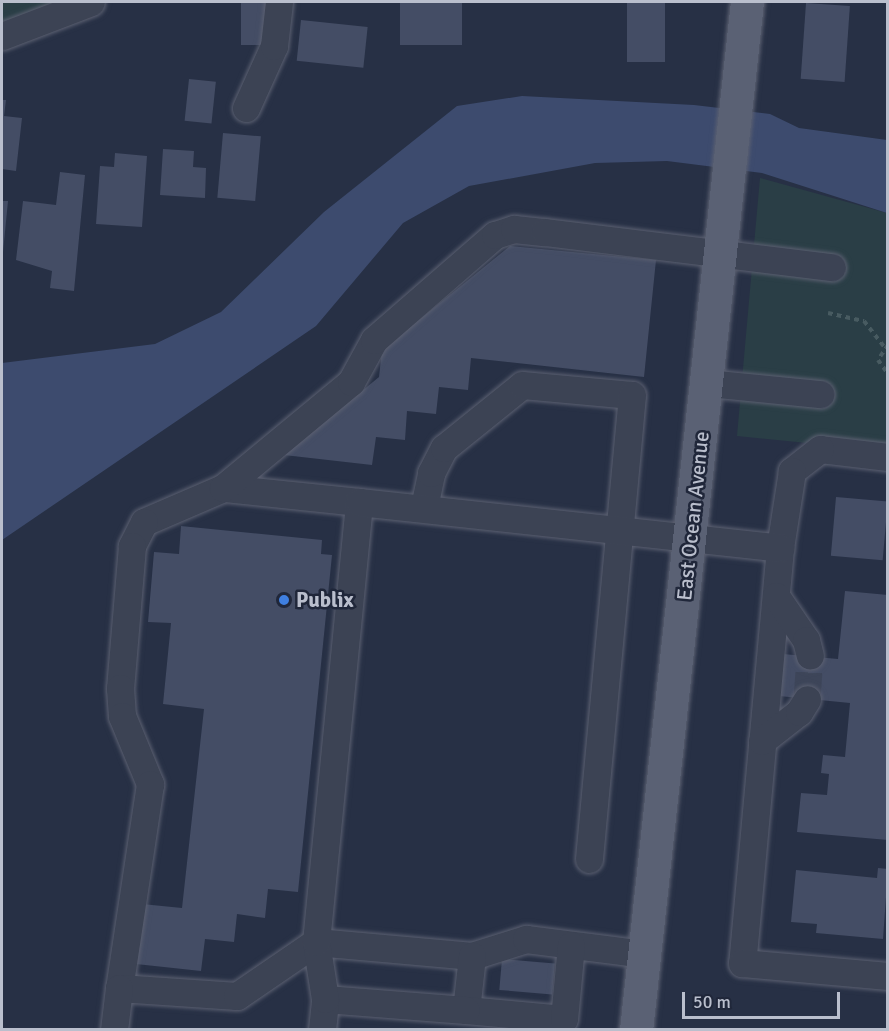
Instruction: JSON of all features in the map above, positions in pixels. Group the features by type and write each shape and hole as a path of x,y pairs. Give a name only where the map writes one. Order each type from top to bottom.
{"main road":[{"name":"East Ocean Avenue","path":"636,1029 747,2"}],"street":[{"path":"2,36 91,2"},
{"path":"246,108 274,46 279,2"},
{"path":"114,1029 118,988 150,784 122,716 120,688 132,546 144,522 223,488 351,382 374,340 495,235 514,229 832,267"},
{"path":"707,383 820,394"},
{"path":"424,507 431,473 444,448 522,385 632,395 589,859"},
{"path":"888,457 820,449 792,471 780,548 742,963 888,976"},
{"path":"223,488 620,528 780,548"},
{"path":"322,1029 325,999 316,942 359,502"},
{"path":"776,596 806,640 810,656"},
{"path":"762,741 800,712 807,699"},
{"path":"118,988 237,996 316,942 472,956 526,939 645,954"},
{"path":"325,999 466,1010 497,1021 564,1019 571,945"},
{"path":"466,1010 472,956"}],"path":[{"path":"828,313 864,321 886,346 878,360 888,374"}],"shaded area":[{"path":"2,2 73,2 2,26"},
{"path":"760,178 887,213 887,451 737,436"}],"water":[{"path":"522,96 694,105 770,114 799,128 887,140 887,213 762,173 667,161 595,163 469,186 403,223 316,326 2,540 2,363 155,344 221,312 324,212 457,106"}],"building":[{"path":"241,2 268,2 268,45 241,45"},
{"path":"400,2 462,2 462,45 400,45"},
{"path":"627,2 665,2 665,62 627,62"},
{"path":"806,3 850,6 845,82 801,79"},
{"path":"301,20 368,27 363,68 297,61"},
{"path":"189,79 216,82 211,124 185,121"},
{"path":"2,100 6,100 4,116 22,118 16,171 2,169"},
{"path":"223,133 261,136 255,201 217,198"},
{"path":"163,149 194,151 193,167 206,168 205,198 160,195"},
{"path":"115,153 147,156 142,227 96,224 100,166 114,167"},
{"path":"60,172 85,175 74,291 50,288 52,271 16,260 23,201 56,205"},
{"path":"2,201 8,201 3,252 2,252"},
{"path":"510,246 656,260 644,377 471,358 468,390 439,387 436,414 407,411 405,440 376,437 372,465 284,455 379,377 382,350"},
{"path":"836,497 888,502 883,560 831,556"},
{"path":"181,526 322,540 321,554 332,555 298,892 268,889 265,918 237,914 234,942 205,939 201,971 136,964 142,904 182,908 204,709 163,704 171,623 148,622 154,552 179,554"},
{"path":"845,591 888,595 888,840 797,832 801,793 827,795 829,774 821,773 823,755 845,757 850,703 779,696 783,654 838,659"},
{"path":"878,868 888,869 883,939 816,933 817,924 791,922 796,870 877,878"},
{"path":"502,959 555,964 552,995 499,990"}],"tunnel":[{"path":"807,699 810,656"}],"place":[{"name":"Publix","path":"284,600"}]}
